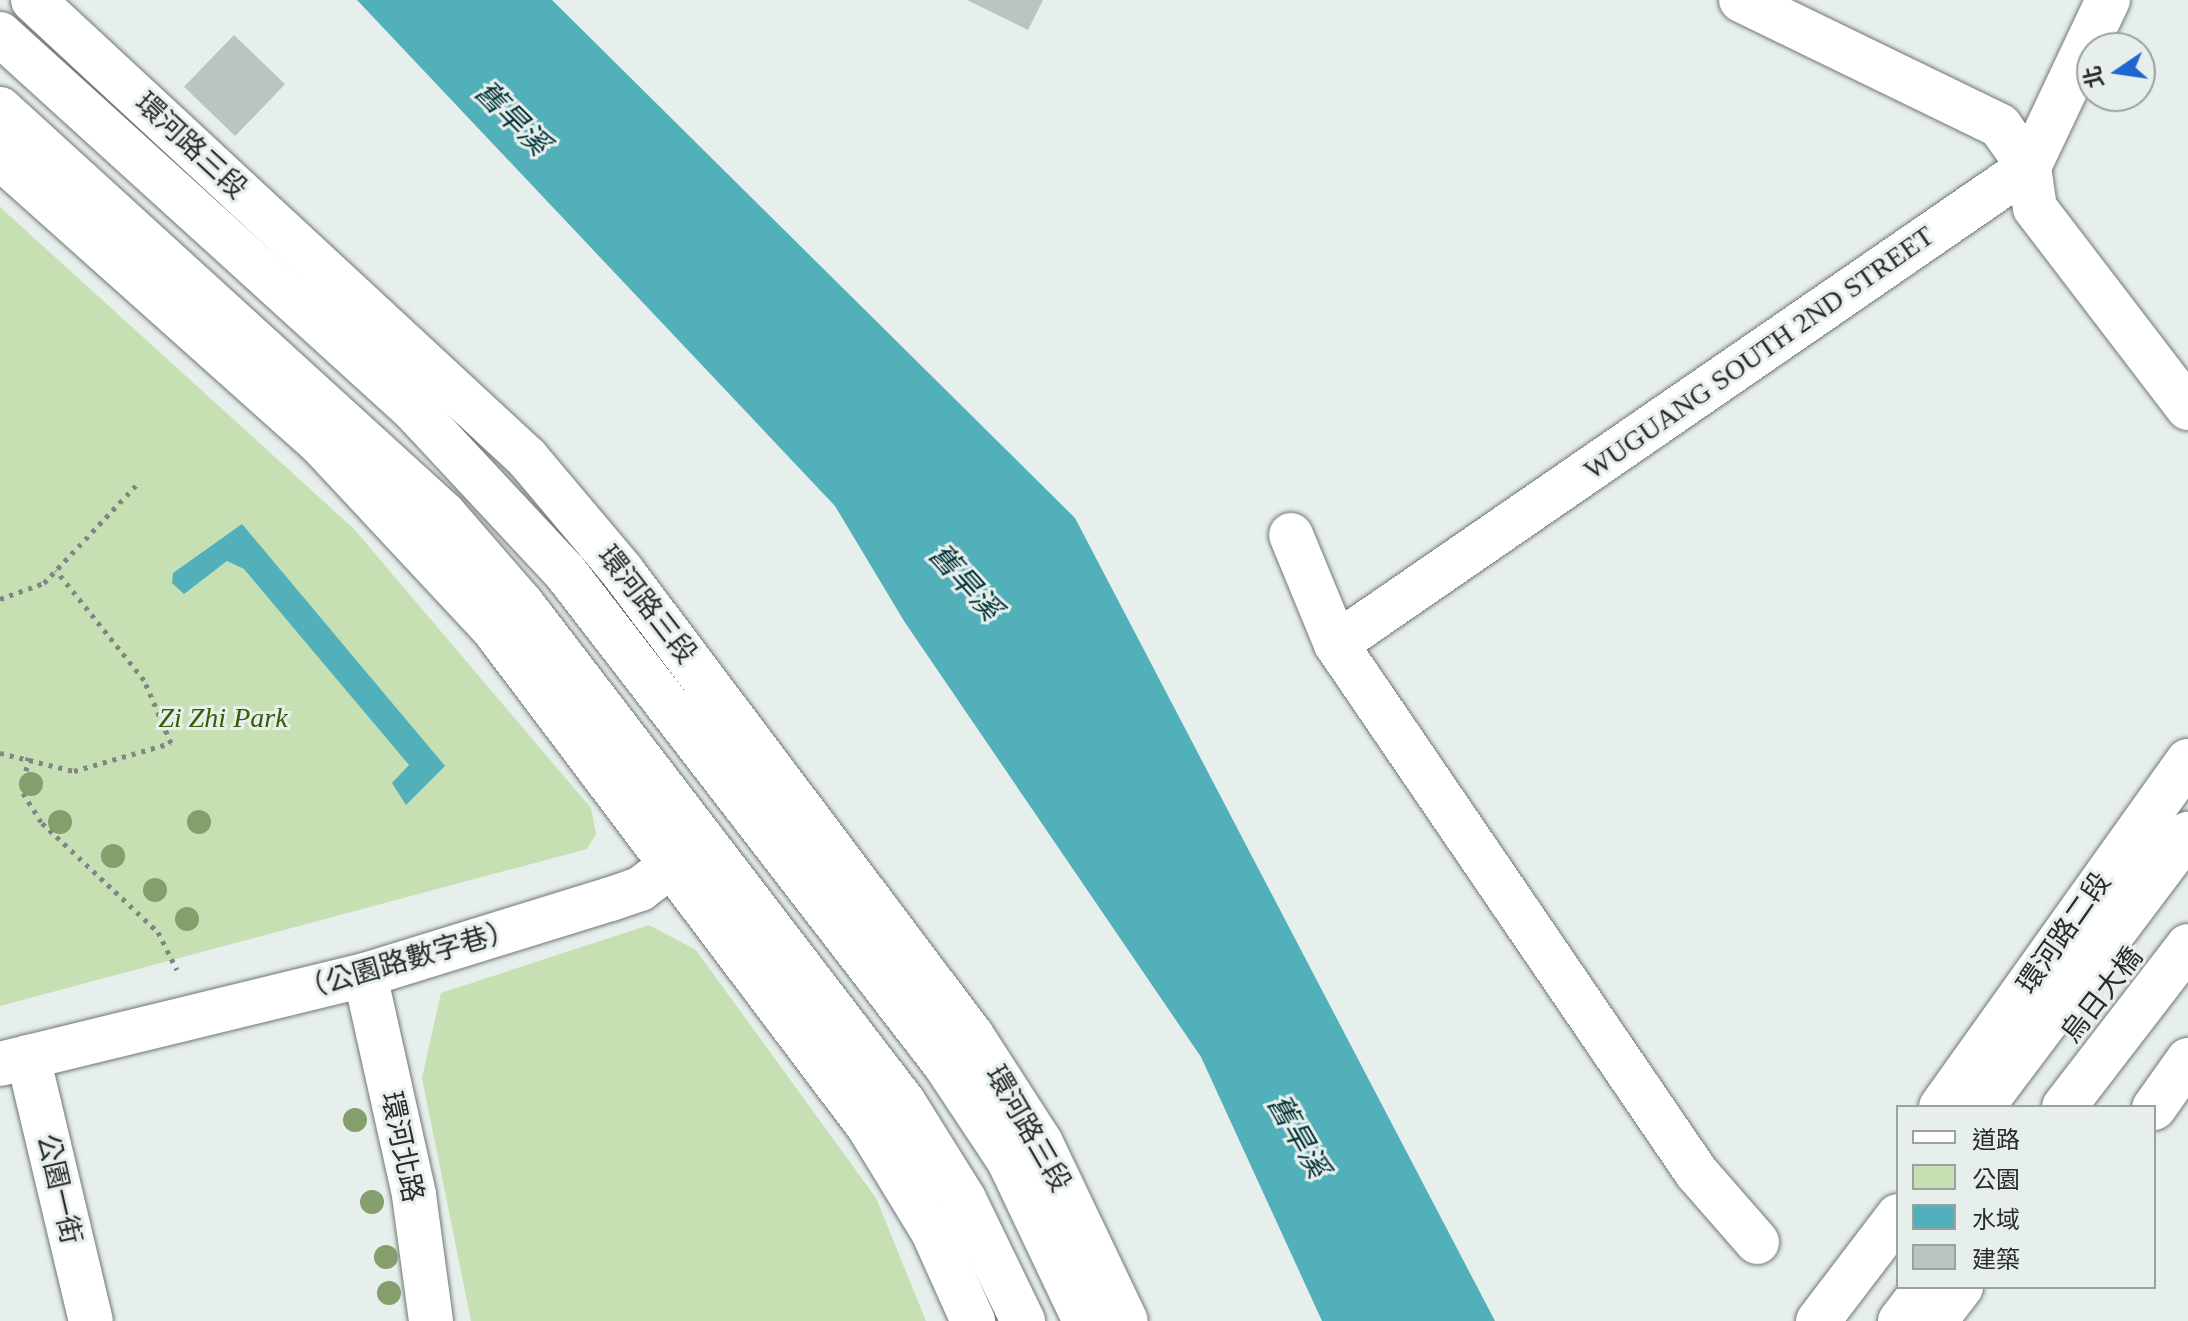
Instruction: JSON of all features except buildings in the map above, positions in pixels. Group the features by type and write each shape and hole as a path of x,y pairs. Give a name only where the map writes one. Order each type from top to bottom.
{"street":[{"name":"環河路三段","path":"33,0 527,458 622,571 1009,1161 1085,1321"},
{"path":"1741,0 2000,126 2029,167 2035,208 2188,408"},
{"path":"2029,167 2108,0"},
{"name":"環河路三段","path":"0,34 497,492 765,793 972,1036 1041,1143 1126,1321"},
{"path":"0,109 444,514 706,839 904,1103 964,1199 1023,1321"},
{"path":"0,157 322,445 413,538 492,627 669,868 869,1127 933,1232 973,1321"},
{"name":"WUGUANG SOUTH 2ND STREET","path":"1336,644 2029,167"},
{"path":"1291,535 1336,644 1696,1172 1757,1242"},
{"name":"環河路二段","path":"1942,1105 2188,761"},
{"name":"（公園路數字巷）","path":"14,1060 365,975 611,899 669,868 765,793"},
{"path":"1984,1105 2173,887 2188,834"},
{"name":"烏日大橋","path":"2017,1105 2173,887"},
{"path":"2066,1105 2188,946"},
{"name":"環河北路","path":"365,975 414,1195 431,1321"},
{"path":"2103,1105 2188,994"},
{"name":"公園一街","path":"14,1060 91,1321"},
{"path":"2156,1105 2188,1060"},
{"path":"1818,1321 1896,1219"},
{"path":"1852,1321 1896,1264"},
{"path":"1900,1321 1924,1289"},
{"path":"1935,1321 1959,1289"}],"path":[{"path":"0,599 44,583 140,481"},
{"path":"0,753 28,757 74,771 171,743 144,680 56,570"},
{"path":"28,757 23,793 42,823 158,932 177,970"}],"green space":[{"name":"Zi Zhi Park","path":"0,207 354,529 591,808 596,834 587,849 0,1006"},
{"path":"649,925 696,950 876,1198 926,1321 471,1321 422,1078 441,993"}],"water":[{"name":"舊旱溪","path":"357,0 552,0 1075,518 1495,1321 1322,1321 1201,1057 904,621 835,506"},
{"path":"242,524 445,766 406,805 392,783 409,765 244,569 227,561 184,594 172,583 173,573"}]}
